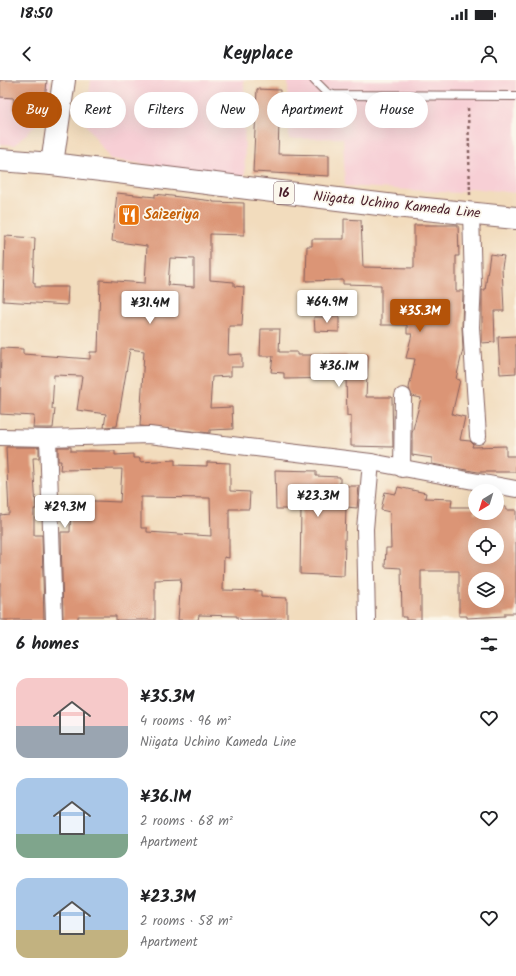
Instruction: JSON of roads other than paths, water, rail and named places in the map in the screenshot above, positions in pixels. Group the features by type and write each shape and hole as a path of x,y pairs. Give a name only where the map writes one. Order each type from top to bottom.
{"main road":[{"path":"58,165 64,80"},
{"path":"58,165 78,80"},
{"name":"Niigata Uchino Kameda Line","path":"0,160 58,165 395,206 516,218"}],"street":[{"path":"471,213 473,283 471,327 478,436"},
{"path":"402,469 403,396"},
{"path":"0,437 48,438 149,435 371,462 402,469 516,489"},
{"path":"48,438 54,620"},
{"path":"367,620 365,529 366,501 371,462"}],"lane":[{"path":"314,80 327,93 334,95 516,96"}],"place":[{"name":"Saizeriya","path":"129,215"}]}
